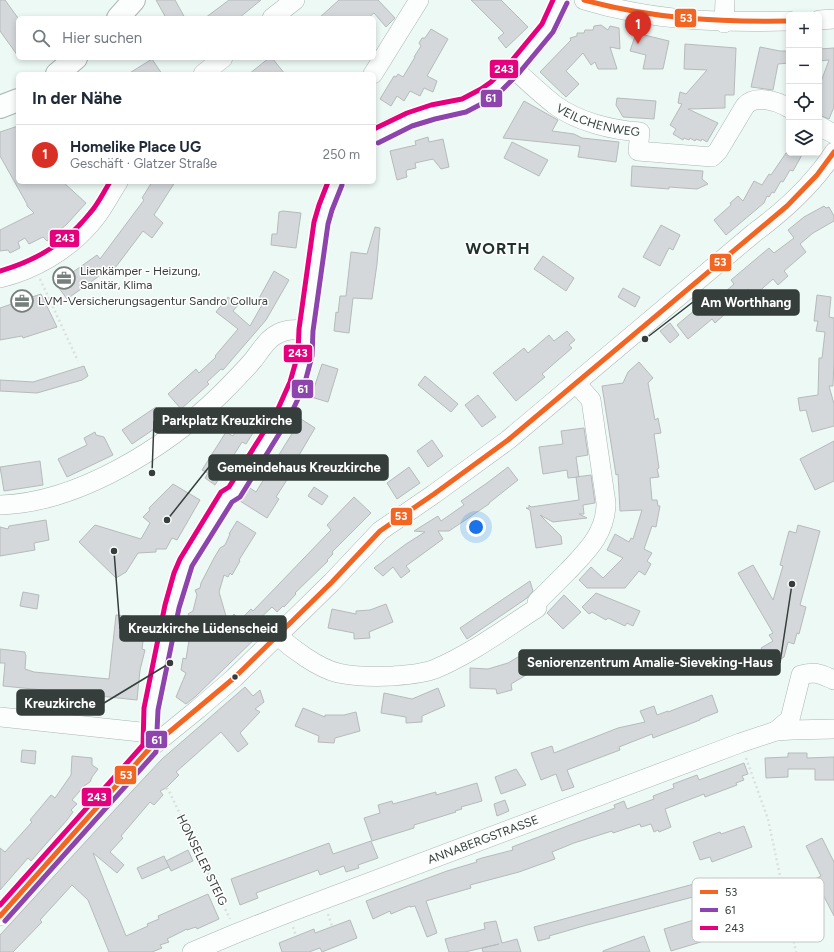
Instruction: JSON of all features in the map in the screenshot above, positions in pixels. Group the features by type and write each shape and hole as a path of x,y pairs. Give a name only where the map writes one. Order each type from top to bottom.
{"main road":[{"path":"120,16 134,0"},
{"path":"60,72 74,60"},
{"path":"0,107 16,101"}],"street":[{"path":"275,16 295,0"},
{"path":"373,72 419,0"},
{"path":"376,136 400,123 432,112 453,109 474,101 497,86 514,69 551,23 561,0"},
{"path":"584,0 612,8 654,16 689,20 724,22 786,22"},
{"path":"724,22 725,0"},
{"path":"822,20 834,19"},
{"path":"206,72 220,60"},
{"name":"VEILCHENWEG","path":"514,69 556,106 578,117 596,124 640,132 638,151 712,156 718,151 748,102 768,100 786,106"},
{"path":"822,128 834,134"},
{"path":"0,916 150,740 198,709 234,678 332,582 380,531 508,440 796,199 808,187 834,152"},
{"path":"0,278 34,266 60,251 81,234 100,212 117,184"},
{"path":"150,740 150,709 172,606 181,575 186,564 227,496 234,493 283,414 297,384 305,355 306,330 321,223 325,208 335,184"},
{"path":"0,505 53,497 97,480 127,464 162,443 200,414 234,380 274,336 287,330 306,330"},
{"path":"277,635 304,656 337,673 371,677 408,675 434,669 460,656 537,605 589,549 597,536 606,512 591,400 576,383"},
{"name":"ANNABERGSTRASSE","path":"776,731 790,718 801,676 812,672 820,673 834,680"},
{"path":"0,717 150,740"},
{"name":"ANNABERGSTRASSE","path":"192,952 237,933 740,743 776,731 834,729"}],"path":[{"path":"34,266 78,361"},
{"path":"740,743 768,818 781,878"},
{"name":"HONSELER STEIG","path":"166,788 169,791 237,933"},
{"path":"794,942 796,952"}],"building":[{"path":"0,0 5,0 17,16 16,53 0,31"},
{"path":"156,0 175,0 184,16 165,16"},
{"path":"229,0 261,0 241,16 208,16"},
{"path":"339,0 378,0 395,18 386,27 374,13 370,16 321,16"},
{"path":"471,0 501,0 528,27 506,48 498,38 504,33"},
{"path":"601,25 608,30 610,26 619,28 620,49 610,47 617,69 598,69 595,62 591,65 583,53 566,71 579,84 566,97 540,72 571,40 570,38 577,36 577,33 584,33 585,30 593,30 594,26"},
{"path":"431,29 448,39 427,76 437,81 433,92 424,88 420,96 410,91 404,101 397,96 391,106 380,99 394,76 396,77 398,74 403,77 421,46 419,43 422,38 425,38"},
{"path":"636,33 669,41 663,69 643,69 646,55 630,51"},
{"path":"685,44 736,48 734,95 725,95 725,108 688,109 718,123 707,142 702,139 701,141 696,139 695,141 690,138 689,140 684,138 683,140 673,134 676,129 670,125 682,104 678,103 680,92 686,94 707,70 684,69"},
{"path":"760,47 786,51 786,63 778,64 773,90 751,87"},
{"path":"834,48 834,107 829,119 822,116 822,79 829,60 822,61 822,49"},
{"path":"153,60 161,72 131,72"},
{"path":"266,60 274,60 283,72 252,72"},
{"path":"617,98 656,101 654,119 623,117 616,105"},
{"path":"524,101 558,120 552,131 574,134 582,138 619,142 616,162 578,157 580,146 503,138"},
{"path":"16,127 16,184 65,184 86,203 67,224 47,241 43,237 29,244 25,238 18,242 20,248 10,253 8,250 0,251 0,230 34,213 27,206 0,156 0,132"},
{"path":"428,137 429,142 443,139 449,167 441,169 433,159 415,163 416,168 407,170 407,177 397,180 390,151 416,145 415,141"},
{"path":"512,142 548,160 539,176 504,158"},
{"path":"786,153 786,156 801,156 793,171 790,170 774,193 772,192 769,197 767,196 764,203 726,235 714,220 731,205 730,203 738,196 743,201 754,181 762,185 769,174 771,175"},
{"path":"632,166 703,171 702,179 708,184 697,189 669,187 669,189 631,186"},
{"path":"151,184 174,184 154,215 163,223 152,238 143,231 115,268 103,276 102,274 67,299 56,284 97,255 100,259 144,200 142,198"},
{"path":"824,206 826,208 829,207 834,216 834,221 813,233 800,244 806,252 784,271 788,276 778,285 773,279 754,296 748,289 723,311 725,314 715,323 712,319 688,339 677,325 702,304 706,309 734,284 731,280 769,248 774,253 794,238 788,230 804,217"},
{"path":"279,212 301,213 296,248 271,245 272,234 277,234"},
{"path":"661,225 680,235 673,250 669,248 660,266 643,257"},
{"path":"375,227 380,228 372,299 353,298 349,333 334,331 336,312 338,313 340,296 346,296 351,252 367,254"},
{"path":"543,256 574,278 566,291 534,269"},
{"path":"274,271 289,280 266,320 223,370 221,369 207,382 209,384 181,409 168,394 196,369 199,373 216,357 215,356 238,329 216,312 228,297 238,305 233,311 250,326 262,305 257,302"},
{"path":"623,288 640,297 635,307 618,297"},
{"path":"41,294 57,327 23,338 22,336 0,340 0,308"},
{"path":"817,295 831,297 829,317 834,318 833,386 829,386 834,404 834,426 812,432 806,410 800,411 798,398 818,395 819,358 822,358 825,332 816,331 818,321 814,321"},
{"path":"670,323 679,335 670,343 660,331"},
{"path":"567,331 575,340 569,345 572,348 542,374 545,377 516,401 493,373 524,348 528,353 549,335 554,341"},
{"path":"639,362 653,378 648,383 655,420 658,418 661,433 654,434 659,477 650,478 652,500 657,500 658,506 660,506 656,527 652,526 644,549 652,553 647,561 651,564 645,575 639,571 625,588 587,588 579,580 591,567 603,578 623,558 607,550 615,534 629,542 631,538 633,539 642,510 620,511 618,474 616,475 602,386 623,383 628,372"},
{"path":"322,364 338,369 328,402 311,397"},
{"path":"84,366 88,376 82,380 37,393 0,391 0,380 33,382"},
{"path":"425,376 458,404 451,412 418,385"},
{"path":"478,395 496,417 482,427 465,405"},
{"path":"156,407 166,421 132,444 122,430"},
{"path":"301,419 315,428 288,474 290,475 276,497 279,499 267,518 240,501 250,488 256,492"},
{"path":"239,425 253,433 246,444 242,442 215,485 205,478 208,473 202,470 226,432 233,436"},
{"path":"584,428 588,455 576,457 579,477 568,478 567,470 543,474 539,447 563,444 561,431"},
{"path":"95,432 96,435 104,437 113,455 67,477 58,459 87,445 84,438"},
{"path":"432,440 443,456 428,467 417,451"},
{"path":"834,441 834,481 815,490 800,459"},
{"path":"40,461 43,485 4,491 0,467"},
{"path":"409,467 420,483 397,499 387,483"},
{"path":"508,467 518,480 489,504 449,531 438,531 443,539 406,566 410,571 401,578 393,567 383,576 374,568 425,532 414,531 438,516 441,521 464,505 461,501"},
{"path":"591,475 595,503 583,505 584,514 579,514 587,518 553,522 540,515 561,536 562,544 536,548 530,510 526,508 529,508 529,505 531,507 579,500 576,477"},
{"path":"173,484 200,500 177,540 172,538 166,549 156,549 156,552 138,553 126,572 116,578 79,542 95,525 141,539 150,523 143,517 150,510 149,508"},
{"path":"314,487 328,496 322,505 308,496"},
{"path":"354,497 371,513 332,552 333,554 327,560 328,561 295,593 296,594 284,607 283,606 277,612 272,607 255,623 263,631 195,697 186,704 176,697 186,673 181,670 183,658 186,659 191,628 188,627 191,619 188,614 193,611 197,595 195,590 200,588 201,583 214,558 220,548 225,545 229,534 237,521 256,533 239,560 240,561 232,575 230,573 228,577 224,575 219,592 228,623 234,614 240,620 251,609 253,611 331,530 327,525"},
{"path":"46,520 49,540 34,543 35,550 0,556 0,527 8,529 9,526"},
{"path":"798,525 820,531 800,605 806,607 799,634 797,633 794,644 788,642 784,657 771,665 761,648 773,641 769,635 773,633 738,573 753,565 773,600 783,566 780,565 789,531 796,533"},
{"path":"530,581 533,591 527,598 467,639 460,628"},
{"path":"23,592 39,595 37,609 20,606"},
{"path":"596,593 640,611 633,626 627,623 625,626 608,618 606,620 592,612 589,614 582,607"},
{"path":"564,595 581,612 563,629 547,613"},
{"path":"386,604 393,622 369,632 370,638 354,639 354,633 328,628 332,609 356,614 356,611 370,610"},
{"path":"116,615 146,618 142,649 145,650 140,670 137,700 82,694 81,696 3,686 5,663 0,663 0,649 25,652 25,669 34,672 109,679"},
{"path":"523,654 533,671 511,684 512,690 497,694 496,689 470,688 470,668 488,669 508,663"},
{"path":"245,687 253,696 260,690 264,702 255,709 260,712 240,733 248,744 238,752 221,732 176,772 179,775 166,788 160,791 163,795 154,805 150,802 121,836 123,838 110,852 124,865 117,873 93,853 126,936 148,926 147,924 159,919 158,916 208,894 219,919 197,929 196,927 187,929 167,939 169,942 160,945 162,948 152,952 109,952 88,900 72,885 40,920 42,922 13,952 0,952 0,935 133,790 162,759"},
{"path":"438,688 445,706 422,716 422,722 406,723 406,717 381,713 384,693 412,699"},
{"path":"712,695 718,712 653,738 652,734 619,747 620,750 567,770 574,787 562,791 556,774 541,780 531,753 552,746 554,753 618,728 645,722 640,711 654,706 657,715"},
{"path":"303,708 325,717 325,715 344,715 356,712 360,731 335,738 334,743 318,742 319,736 295,726"},
{"path":"22,750 36,751 35,764 21,762"},
{"path":"788,753 807,753 807,758 834,757 834,780 815,780 815,769 788,769 788,777 766,778 765,758 788,757"},
{"path":"72,756 92,758 92,765 98,769 90,782 84,786 72,800 77,804 71,810 73,812 67,820 31,861 28,858 0,890 0,848 5,852 32,822 30,820 51,795 55,798 71,775"},
{"path":"744,763 748,774 742,776 744,780 736,783 737,785 705,797 704,794 665,809 671,827 659,832 658,830 654,832 651,824 641,827 640,824 613,833 612,831 574,843 552,852 555,859 519,872 470,885 471,888 426,901 437,933 427,937 415,906 410,906 391,914 390,911 373,919 366,901 447,871 477,862 476,860 513,850 512,847 615,808 614,805 624,801 627,809 654,799 653,796 674,788 673,784 697,775 699,780"},
{"path":"516,769 526,785 501,794 495,777"},
{"path":"477,783 482,801 461,807 462,809 455,811 456,812 414,825 414,828 372,841 364,818 380,813 378,805 392,801 393,804 436,792 436,795"},
{"path":"505,800 509,811 497,816 494,804"},
{"path":"744,826 752,847 712,862 710,857 700,860 693,842 720,832 721,834"},
{"path":"822,838 834,862 834,916 824,897 824,878 817,878 821,876 806,846"},
{"path":"371,841 378,858 358,865 359,868 346,872 344,866 320,875 318,870 256,893 258,898 240,905 231,879 329,843 333,854"},
{"path":"188,850 193,861 171,871 166,861"},
{"path":"164,856 169,867 142,879 137,868"},
{"path":"692,884 692,897 587,925 549,936 550,938 538,941 534,927"},
{"path":"350,920 357,938 322,952 320,948 309,952 282,952 279,943 314,929 315,933"},
{"path":"496,921 502,943 517,939 521,952 483,952 482,948 465,952 449,952 445,939 485,929 484,923"},
{"path":"692,921 692,942 701,942 671,951 664,929"},
{"path":"644,936 650,952 603,952 603,951"}],"transit line":[{"name":"243","path":"376,128 407,113 431,105 462,99 491,82 509,64 542,24 553,0"},
{"name":"53","path":"584,0 635,11 686,18 736,21 786,21"},
{"name":"61","path":"378,143 412,126 466,112 489,100 500,92 519,73 553,32 567,3"},
{"name":"53","path":"0,916 150,748 234,678 332,582 380,531 508,440 787,206 817,175 834,152"},
{"name":"243","path":"0,271 26,262 50,249 61,241 90,213 109,184"},
{"name":"243","path":"0,905 143,745 144,708 165,605 174,573 180,559 221,492 229,487 277,411 290,382 298,354 299,329 314,222 327,184"},
{"name":"61","path":"5,921 156,752 158,710 179,608 192,566 232,502 240,497 289,418 304,386 312,356 313,331 328,224 342,185"}],"place":[{"name":"Homelike Place UG","path":"638,44"},
{"name":"Lienkämper - Heizung, Sanitär, Klima","path":"64,278"},
{"name":"LVM-Versicherungsagentur Sandro Collura","path":"22,301"},
{"name":"Am Worthhang","path":"645,339"},
{"name":"Parkplatz Kreuzkirche","path":"152,473"},
{"name":"Gemeindehaus Kreuzkirche","path":"167,520"},
{"name":"Kreuzkirche Lüdenscheid","path":"114,551"},
{"name":"Seniorenzentrum Amalie-Sieveking-Haus","path":"792,584"},
{"name":"Kreuzkirche","path":"170,663"}],"district":[{"name":"WORTH","path":"498,248"}]}
